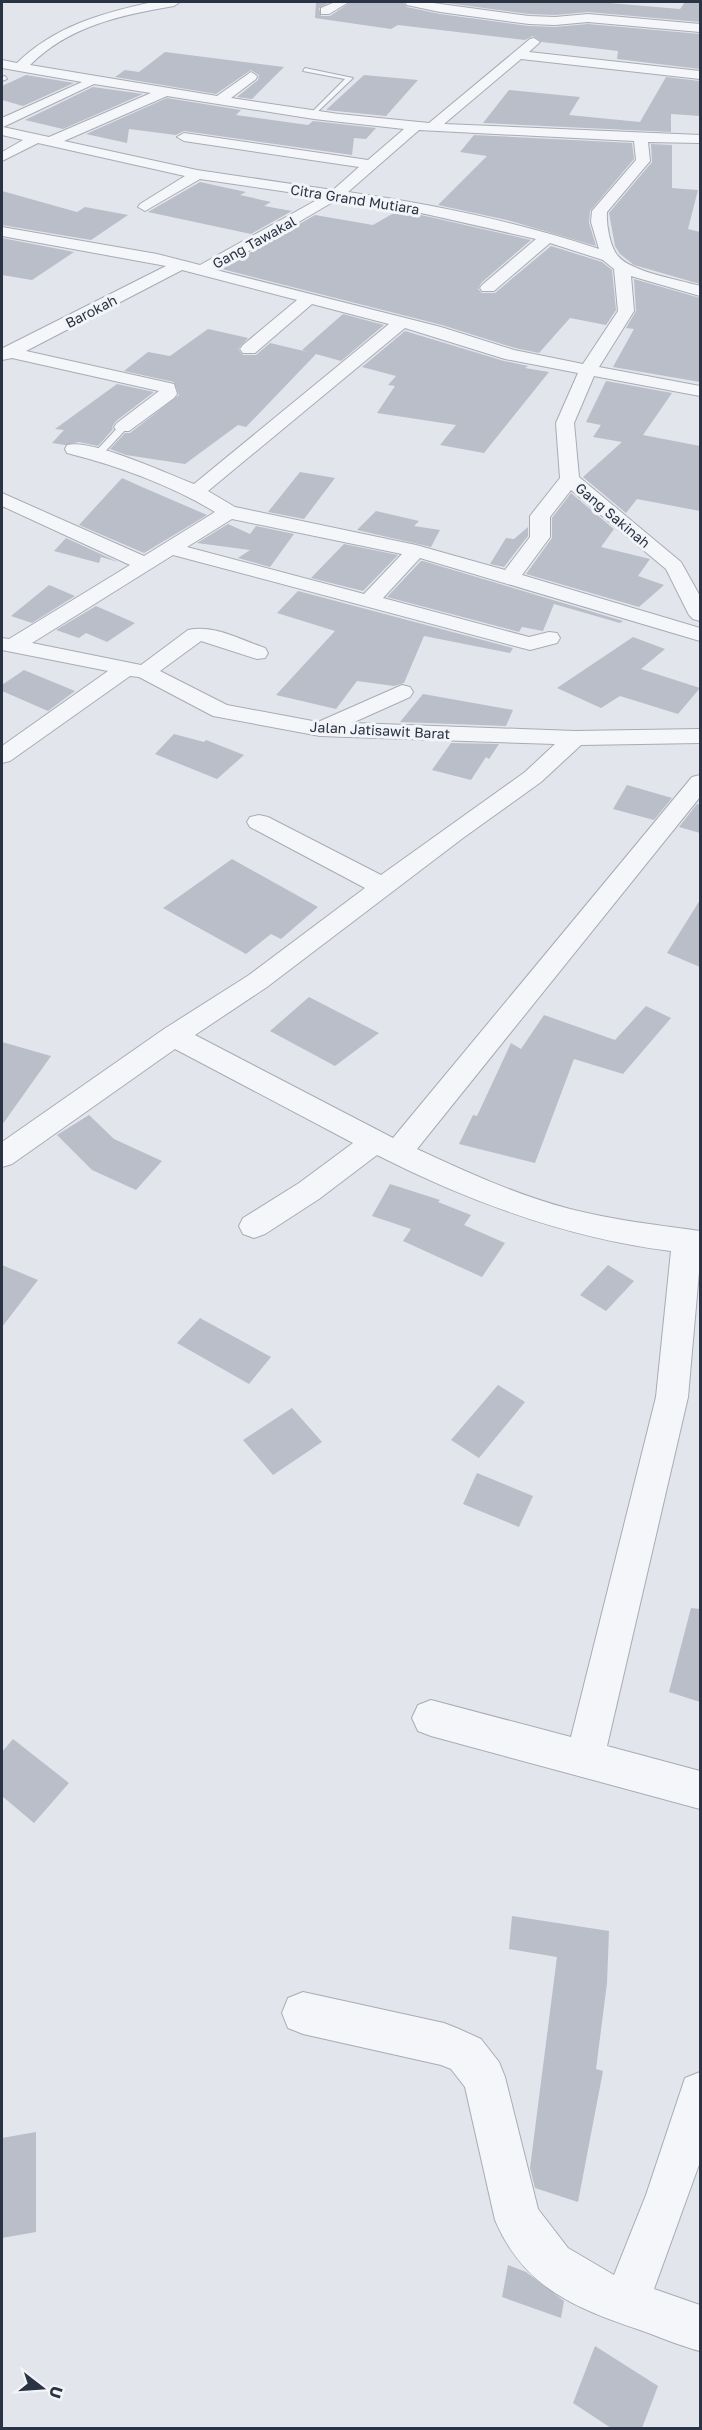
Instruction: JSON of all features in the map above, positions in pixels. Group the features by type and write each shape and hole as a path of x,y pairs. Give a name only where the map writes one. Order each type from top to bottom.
{"street":[{"path":"20,67 38,49 70,29 109,15 174,2"},
{"path":"326,11 343,2"},
{"path":"411,2 529,20 555,21 588,18 694,27"},
{"path":"421,20 440,8"},
{"path":"432,127 521,55 555,21"},
{"path":"674,44 694,27"},
{"path":"521,55 700,75"},
{"path":"2,64 221,99 311,116 432,127 700,139"},
{"path":"221,99 250,76"},
{"path":"2,123 87,84"},
{"path":"2,157 166,92"},
{"name":"Gang Tawakal","path":"202,271 337,194 416,126"},
{"name":"Citra Grand Mutiara","path":"2,131 197,174 399,204 548,237 609,257 622,268 700,291"},
{"path":"184,137 372,165"},
{"path":"609,257 599,222 600,211 644,161 640,137"},
{"path":"145,207 197,174"},
{"path":"2,231 180,265 402,322 511,355 700,391"},
{"path":"488,288 548,237"},
{"name":"Barokah","path":"5,354 180,265"},
{"name":"Gang Sakinah","path":"622,268 626,311 588,370 565,423 570,479 674,566 700,615"},
{"path":"249,349 309,298"},
{"path":"196,492 402,322"},
{"path":"5,354 168,388 168,394 123,427"},
{"path":"74,449 98,454 196,492 229,512 416,551 586,598 700,635"},
{"path":"510,578 540,537 540,516 570,479"},
{"path":"2,499 145,564"},
{"path":"7,645 229,512"},
{"path":"169,549 370,600 530,644 549,638"},
{"path":"370,600 416,551"},
{"path":"2,756 136,670 196,635 208,635 257,653"},
{"name":"Jalan Jatisawit Barat","path":"7,645 136,670 221,711 320,729 575,738 700,736"},
{"path":"320,729 402,692"},
{"path":"2,1156 174,1036 258,981 454,833 533,777 575,738"},
{"path":"254,1227 309,1191 386,1147 700,782"},
{"path":"259,822 384,887"},
{"path":"174,1036 386,1147 527,1207 615,1232 694,1242 672,1397 585,1759"},
{"path":"431,1718 700,1790"},
{"path":"303,2013 444,2044 466,2054 484,2077 518,2220 552,2264 594,2292 700,2328"},
{"path":"626,2303 668,2194 700,2093"}],"lane":[{"path":"305,70 350,78 311,116"},
{"path":"98,454 123,427"}],"building":[{"path":"316,2 330,2 319,8 321,16 330,16 351,2 403,2 407,7 440,14 529,26 555,27 588,24 700,34 700,69 617,59 618,51 542,42 533,36 525,40 398,25 391,29 315,18"},
{"path":"439,2 598,2 680,9 685,2 700,2 700,22 588,12 555,15 529,14"},
{"path":"165,52 284,67 252,99 237,97 258,80 259,75 251,70 216,94 115,77 125,70 139,72"},
{"path":"26,75 74,83 23,106 2,100 2,86"},
{"path":"364,75 418,80 386,116 326,110"},
{"path":"666,77 700,81 700,116 671,114 671,132 483,123 509,90 580,97 569,115 640,122"},
{"path":"93,87 143,94 63,129 25,120"},
{"path":"167,98 241,110 236,115 308,125 313,121 376,128 366,139 354,138 352,155 184,131 176,135 129,129 127,143 86,134"},
{"path":"474,135 632,143 634,159 590,211 589,223 596,246 507,220 438,205 487,156 460,152"},
{"path":"651,144 672,145 672,188 698,190 688,229 700,232 700,284 634,265 620,254 615,246 609,213 652,162"},
{"path":"200,182 246,192 240,195 271,202 264,206 292,211 251,234 148,212"},
{"path":"2,191 77,212 85,207 128,215 91,240 2,225"},
{"path":"399,210 531,240 481,283 478,289 482,293 495,293 551,246 602,262 612,270 616,310 606,325 570,318 539,353 515,348 442,325 222,269 315,215 373,225"},
{"path":"2,238 74,252 32,280 2,275"},
{"path":"634,279 700,298 700,382 613,367 634,329 626,328 636,311"},
{"path":"343,314 384,325 341,361 316,354 246,427 238,425 185,464 126,455 110,449 125,433 130,433 179,395 174,382 124,371 148,352 170,356 208,329 248,338 238,349 243,355 256,355 270,343 308,352 302,350"},
{"path":"405,331 528,366 525,368 549,372 484,453 440,445 456,425 377,413 395,386 388,385 396,376 362,367"},
{"path":"606,381 672,393 643,435 700,446 700,511 637,499 626,513 583,477 622,442 593,437 601,425 586,422"},
{"path":"117,384 154,392 116,421 113,429 98,446 79,442 65,445 52,443 64,430 55,429"},
{"path":"300,472 335,478 304,519 268,512"},
{"path":"122,478 207,515 144,553 79,525"},
{"path":"571,493 614,529 601,547 650,559 638,576 664,585 639,607 526,574 552,538 552,518"},
{"path":"376,511 419,521 414,526 440,530 431,547 357,530"},
{"path":"228,524 250,534 256,526 294,534 270,567 238,558 250,550 197,543"},
{"path":"528,527 528,536 504,567 490,564 506,538 514,539"},
{"path":"66,538 118,562 101,557 99,563 54,551"},
{"path":"344,544 398,555 363,591 311,578"},
{"path":"421,561 623,621 620,623 554,604 543,631 522,627 519,632 387,597"},
{"path":"49,585 75,596 32,623 11,616"},
{"path":"298,591 513,648 510,653 424,636 404,683 394,686 357,681 336,709 276,695 335,631 277,613"},
{"path":"96,606 135,623 107,642 86,633 79,638 56,630"},
{"path":"633,637 665,649 641,669 700,688 678,714 620,696 601,708 557,688"},
{"path":"24,670 75,691 48,711 2,691 2,685"},
{"path":"423,694 513,710 506,726 400,722"},
{"path":"174,734 204,742 206,740 244,755 217,779 155,754"},
{"path":"451,743 499,744 489,759 486,757 471,780 432,770"},
{"path":"627,785 672,798 654,820 613,809"},
{"path":"697,804 700,805 700,833 679,827"},
{"path":"232,859 318,907 281,939 271,934 246,954 163,908"},
{"path":"700,900 700,967 667,953"},
{"path":"309,997 379,1033 335,1066 270,1031"},
{"path":"646,1006 671,1018 623,1074 574,1059 535,1163 459,1144 473,1115 477,1116 511,1043 521,1049 544,1015 615,1040"},
{"path":"2,1042 51,1056 2,1125"},
{"path":"89,1115 114,1139 162,1161 136,1190 92,1170 57,1135"},
{"path":"390,1184 440,1200 438,1202 471,1215 464,1225 505,1243 482,1277 403,1241 411,1229 372,1216"},
{"path":"2,1265 38,1280 2,1327"},
{"path":"608,1265 634,1281 606,1311 580,1295"},
{"path":"200,1318 271,1357 249,1384 177,1343"},
{"path":"498,1385 525,1402 479,1458 451,1440"},
{"path":"292,1408 322,1442 273,1475 243,1440"},
{"path":"477,1473 533,1496 519,1527 463,1504"},
{"path":"691,1608 700,1609 700,1702 669,1692"},
{"path":"13,1739 69,1783 34,1823 2,1796 2,1752"},
{"path":"512,1916 609,1931 607,1983 596,2069 603,2071 578,2202 535,2188 530,2168 557,1957 509,1949"},
{"path":"36,2132 36,2232 2,2238 2,2138"},
{"path":"508,2265 526,2272 564,2301 561,2318 502,2297"},
{"path":"595,2346 658,2386 642,2428 611,2428 573,2403"}]}
